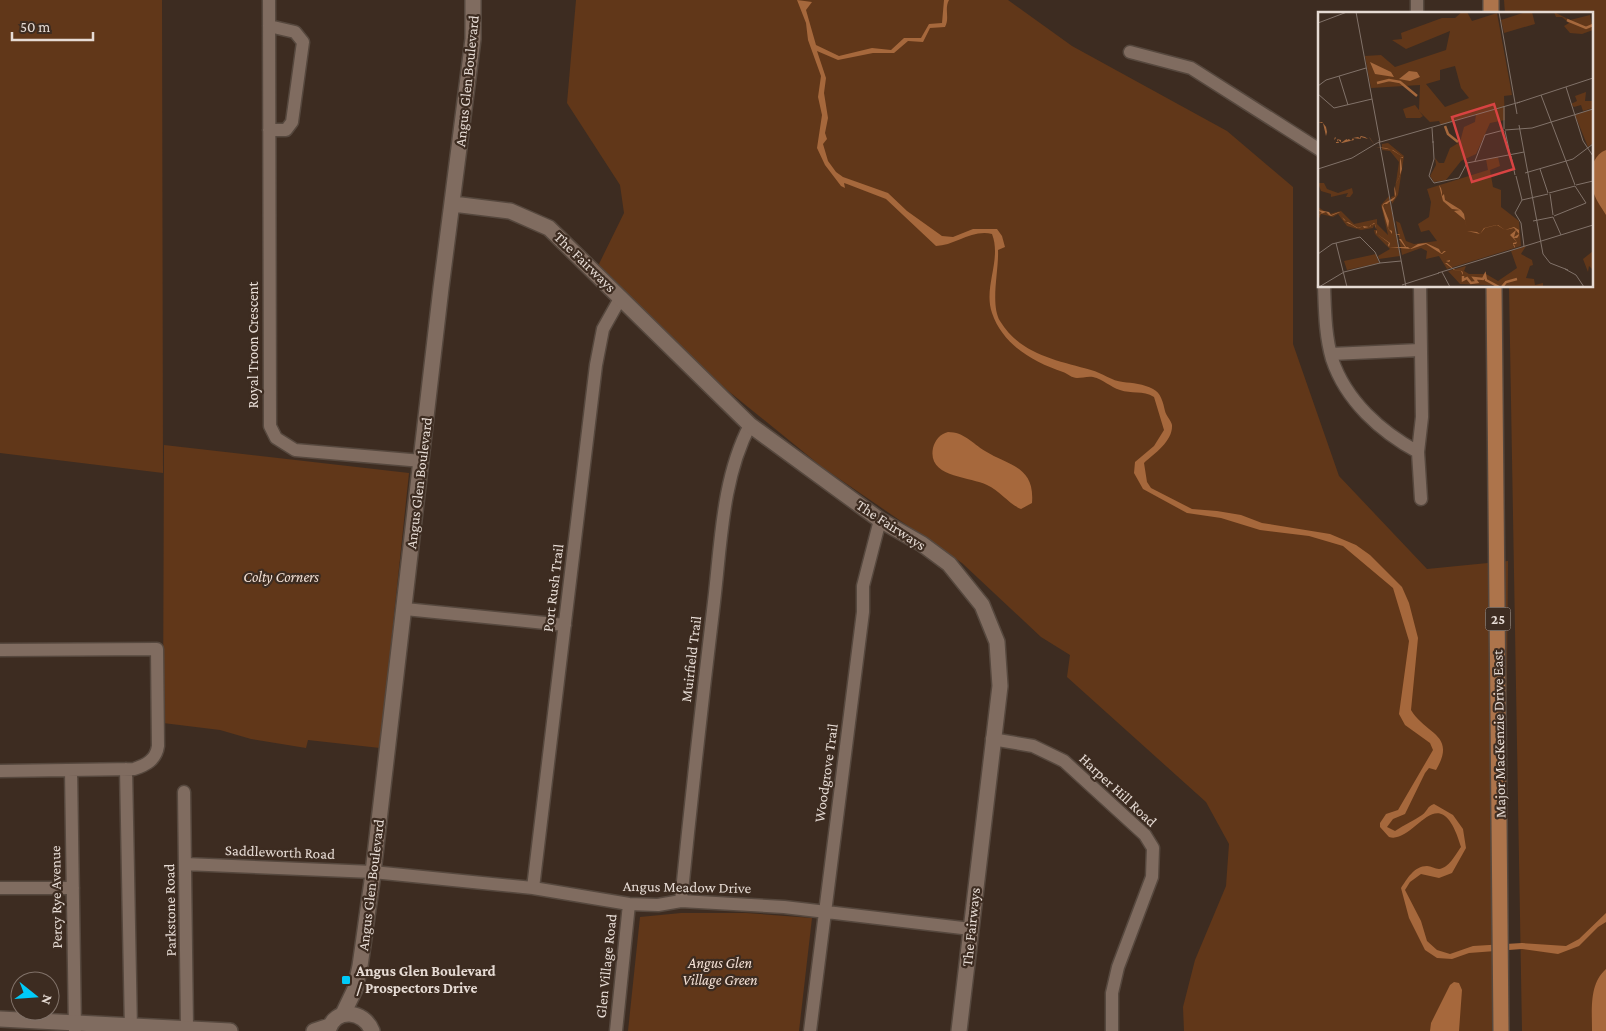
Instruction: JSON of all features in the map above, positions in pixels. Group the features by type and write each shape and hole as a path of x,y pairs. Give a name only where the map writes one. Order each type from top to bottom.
{"main road":[{"name":"Major MacKenzie Drive East","path":"1494,288 1501,1031"}],"street":[{"name":"Royal Troon Crescent","path":"269,0 270,426 276,438 295,450 422,462"},
{"name":"Angus Glen Boulevard","path":"343,1014 355,989 360,966 373,872 473,39 473,0"},
{"path":"269,26 295,32 301,36 303,42 292,122 286,130 269,130"},
{"path":"1130,52 1191,68 1318,149"},
{"name":"The Fairways","path":"453,204 510,211 540,223 559,236 750,425 880,520 949,564 982,605 997,642 1000,686 992,739 959,1031"},
{"path":"1324,288 1326,322 1331,354 1343,382 1369,418 1383,431 1418,452"},
{"path":"1420,288 1422,417 1418,452 1421,499"},
{"name":"Port Rush Trail","path":"534,888 596,365 603,329 621,297"},
{"path":"1331,354 1420,350"},
{"name":"Muirfield Trail","path":"681,901 709,638 730,476 742,441 750,425"},
{"name":"Woodgrove Trail","path":"810,1031 827,911 833,840 863,612 863,586 880,520"},
{"path":"405,609 565,625"},
{"path":"0,650 157,649 157,751 153,759 145,766 126,769 0,771"},
{"name":"Harper Hill Road","path":"992,739 1033,746 1064,761 1146,835 1153,848 1152,877 1118,967 1114,984 1112,1031"},
{"path":"126,769 131,1029"},
{"name":"Percy Rye Avenue","path":"71,770 75,1027"},
{"name":"Parkstone Road","path":"184,792 187,1029"},
{"name":"Saddleworth Road","path":"186,864 373,872"},
{"name":"Angus Meadow Drive","path":"373,872 534,888 629,904 658,905 681,901 827,911 971,929"},
{"path":"0,888 72,888"},
{"name":"Glen Village Road","path":"616,1031 629,904"},
{"name":"Angus Glen Boulevard","path":"360,966 372,1028"},
{"path":"314,1031 328,1029 335,1019 343,1014 352,1013 372,1028"},
{"path":"0,1019 21,1025 230,1031"}],"green space":[{"path":"0,0 162,0 163,473 0,453"},
{"path":"576,0 1008,0 1072,46 1227,131 1293,187 1293,344 1339,476 1427,569 1508,561 1504,1031 1184,1031 1183,1007 1195,960 1226,886 1229,844 1206,802 1067,677 1070,655 1041,637 962,563 822,467 711,377 598,266 624,213 620,185 567,103"},
{"path":"1504,0 1606,0 1606,1031 1522,1031 1509,288 1594,288 1594,12 1505,12"},
{"name":"Colty Corners","path":"164,445 409,473 380,748 308,740 306,748 251,739 220,730 163,723"},
{"name":"Angus Glen Village Green","path":"681,913 746,913 812,918 799,1031 628,1031 640,917"}],"shaded area":[{"path":"797,0 812,2 806,10 816,45 839,56 872,48 891,50 904,38 921,38 929,24 942,23 944,0 949,0 945,27 930,28 923,42 908,41 894,53 873,53 838,60 817,51 826,78 824,93 828,118 825,133 827,139 823,144 828,161 836,172 843,177 888,193 907,211 942,236 953,237 973,229 997,229 1002,236 1005,247 998,250 995,297 997,314 1000,321 1018,342 1052,359 1095,371 1111,379 1149,387 1160,395 1172,425 1172,431 1162,446 1144,463 1147,482 1151,488 1192,509 1241,515 1262,523 1330,534 1356,545 1370,555 1402,587 1409,603 1418,638 1411,710 1437,736 1443,749 1442,758 1436,770 1429,768 1425,773 1405,814 1393,819 1387,827 1395,831 1422,815 1434,804 1453,815 1463,829 1466,848 1452,873 1439,878 1421,874 1410,882 1405,890 1421,921 1427,941 1437,950 1450,954 1473,946 1522,943 1566,946 1579,939 1606,913 1606,922 1598,927 1579,946 1558,954 1522,949 1469,953 1452,959 1437,958 1425,950 1409,918 1401,888 1418,868 1427,866 1439,869 1446,866 1452,861 1461,847 1453,826 1444,815 1435,813 1426,817 1399,837 1389,837 1380,827 1380,823 1386,814 1398,810 1433,750 1430,743 1405,725 1399,714 1409,641 1393,588 1343,546 1309,536 1260,530 1221,518 1187,513 1143,489 1134,473 1135,462 1154,446 1164,430 1154,397 1120,390 1093,377 1073,377 1030,357 1011,343 997,324 990,303 995,254 992,234 977,234 936,246 886,199 844,183 845,188 841,186 825,165 817,148 822,115 818,97 821,76 808,40 806,23"},
{"path":"1606,150 1606,215 1594,194 1594,161"},
{"path":"948,432 954,432 963,436 1025,474 1032,491 1032,503 1021,509 987,485 943,471 933,458 933,448 940,436"},
{"path":"1606,969 1606,1031 1592,1031 1594,989"},
{"path":"1454,982 1459,983 1462,990 1459,1031 1430,1031 1431,1023 1450,985"}],"place":[{"name":"Angus Glen Boulevard / Prospectors Drive","path":"346,980"}]}
